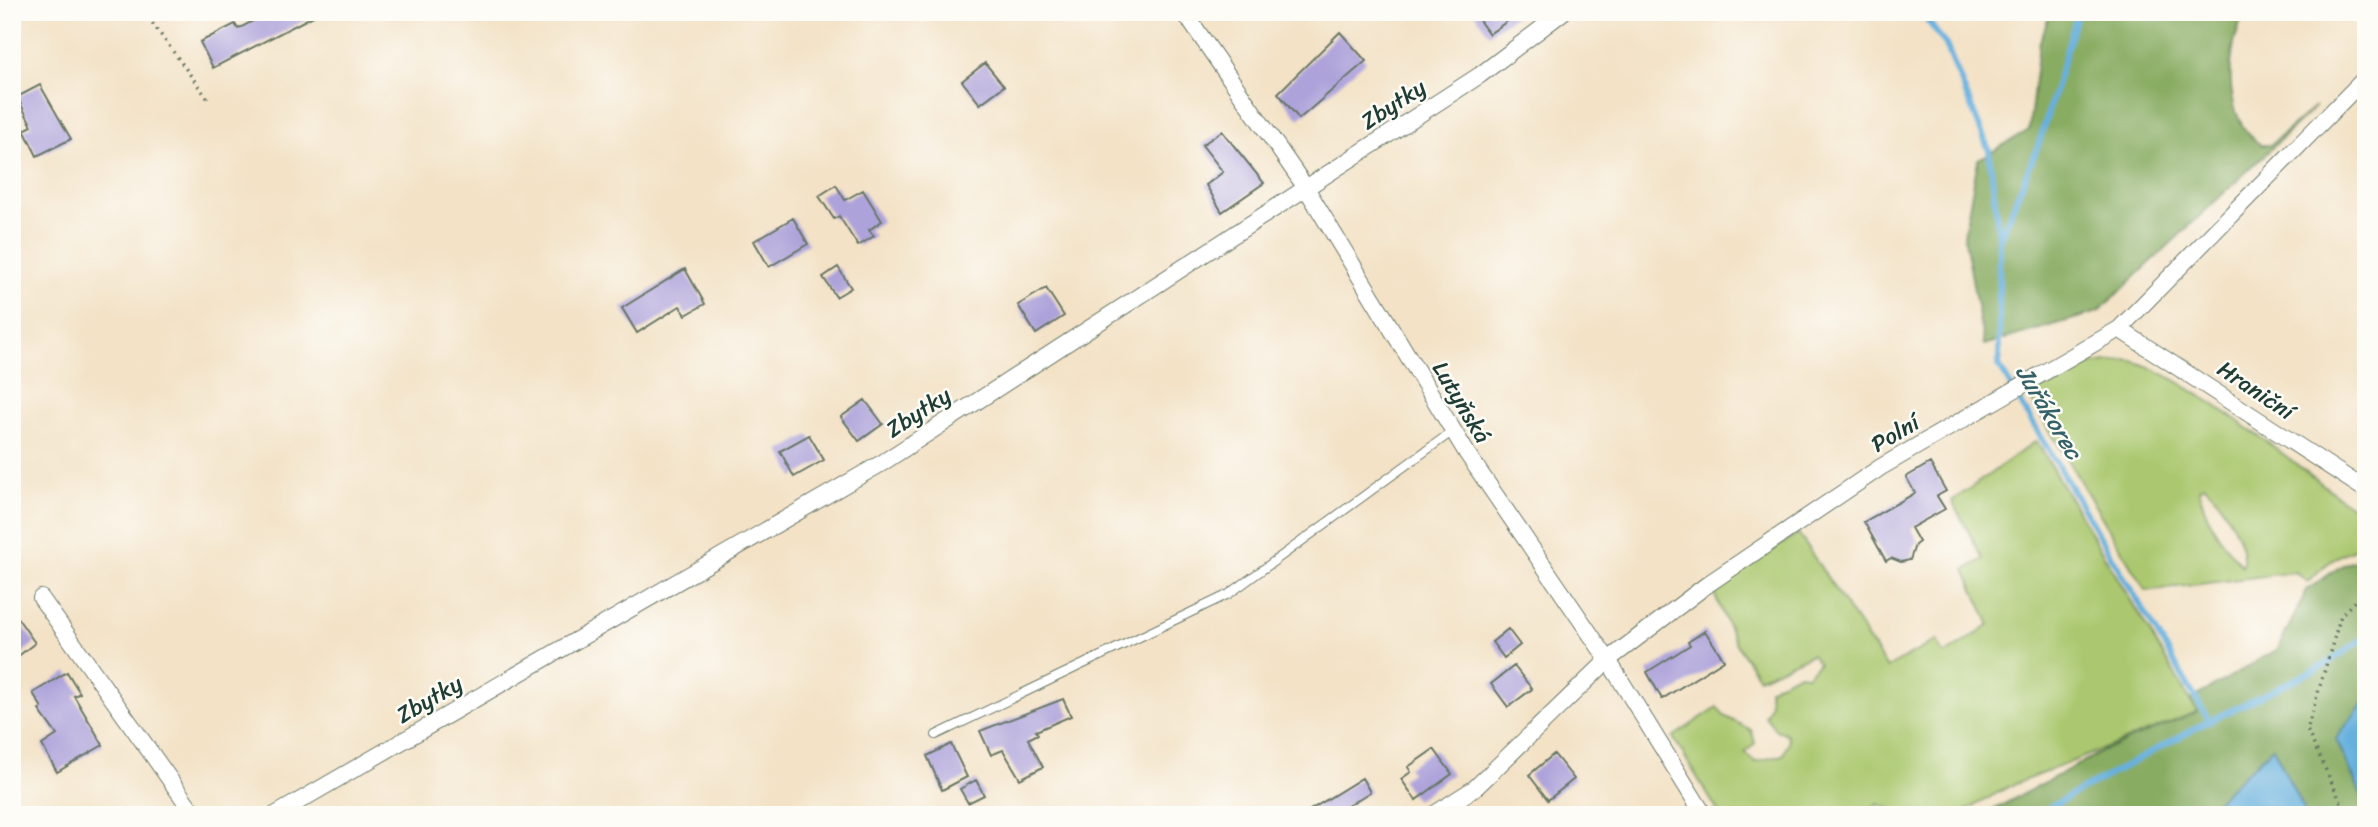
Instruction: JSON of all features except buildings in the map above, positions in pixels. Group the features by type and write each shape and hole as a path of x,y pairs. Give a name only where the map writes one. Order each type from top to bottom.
{"street":[{"name":"Lutyňská","path":"1184,12 1306,188 1453,431 1608,660 1704,815"},
{"name":"Zbytky","path":"275,815 882,463 1480,75 1563,12"},
{"name":"Polní","path":"1433,815 1475,788 1608,660 1709,584 1881,467 2119,329 2366,77"},
{"name":"Hraniční","path":"2119,329 2366,490"},
{"path":"41,598 195,815"}],"lane":[{"path":"936,735 1228,594 1453,431"}],"path":[{"path":"144,12 208,99"},
{"path":"2347,815 2306,730 2341,615 2366,590"}],"green space":[{"path":"2051,12 2241,12 2232,57 2231,85 2237,113 2250,136 2261,145 2270,145 2316,106 2098,312 1984,345 1964,235 1978,160 2029,130 2039,44"},
{"path":"2125,360 2147,366 2210,402 2366,518 2366,546 2334,559 2308,582 2295,572 2146,591 2028,394 2092,364","holes":["2205,486 2226,512 2238,536 2243,557 2242,566 2215,530 2199,488"]},
{"path":"2036,441 2197,712 2010,786 1958,815 1895,815 1891,809 1878,804 1864,815 1720,815 1673,737 1717,707 1724,716 1751,730 1755,743 1745,753 1755,762 1783,755 1789,741 1787,734 1776,730 1765,716 1770,705 1769,689 1797,674 1807,675 1819,663 1812,654 1759,678 1735,642 1713,591 1798,533 1887,668 1937,640 1944,655 1990,625 1965,570 1983,559 1952,501"},
{"path":"2366,558 2366,700 2336,739 2366,805 2366,815 2306,815 2273,747 2202,815 1984,815 2107,749 2197,712 2190,700 2278,649 2307,590 2344,564"}],"water":[{"path":"2366,700 2366,805 2336,739"},
{"path":"2273,747 2306,815 2202,815"}],"waterway":[{"path":"1921,12 1946,45 1989,150 1999,238"},
{"name":"Juřákorec","path":"2078,12 2039,143 1999,241 1999,366 2209,721"},
{"path":"2035,815 2209,721 2325,665 2366,637"}]}
